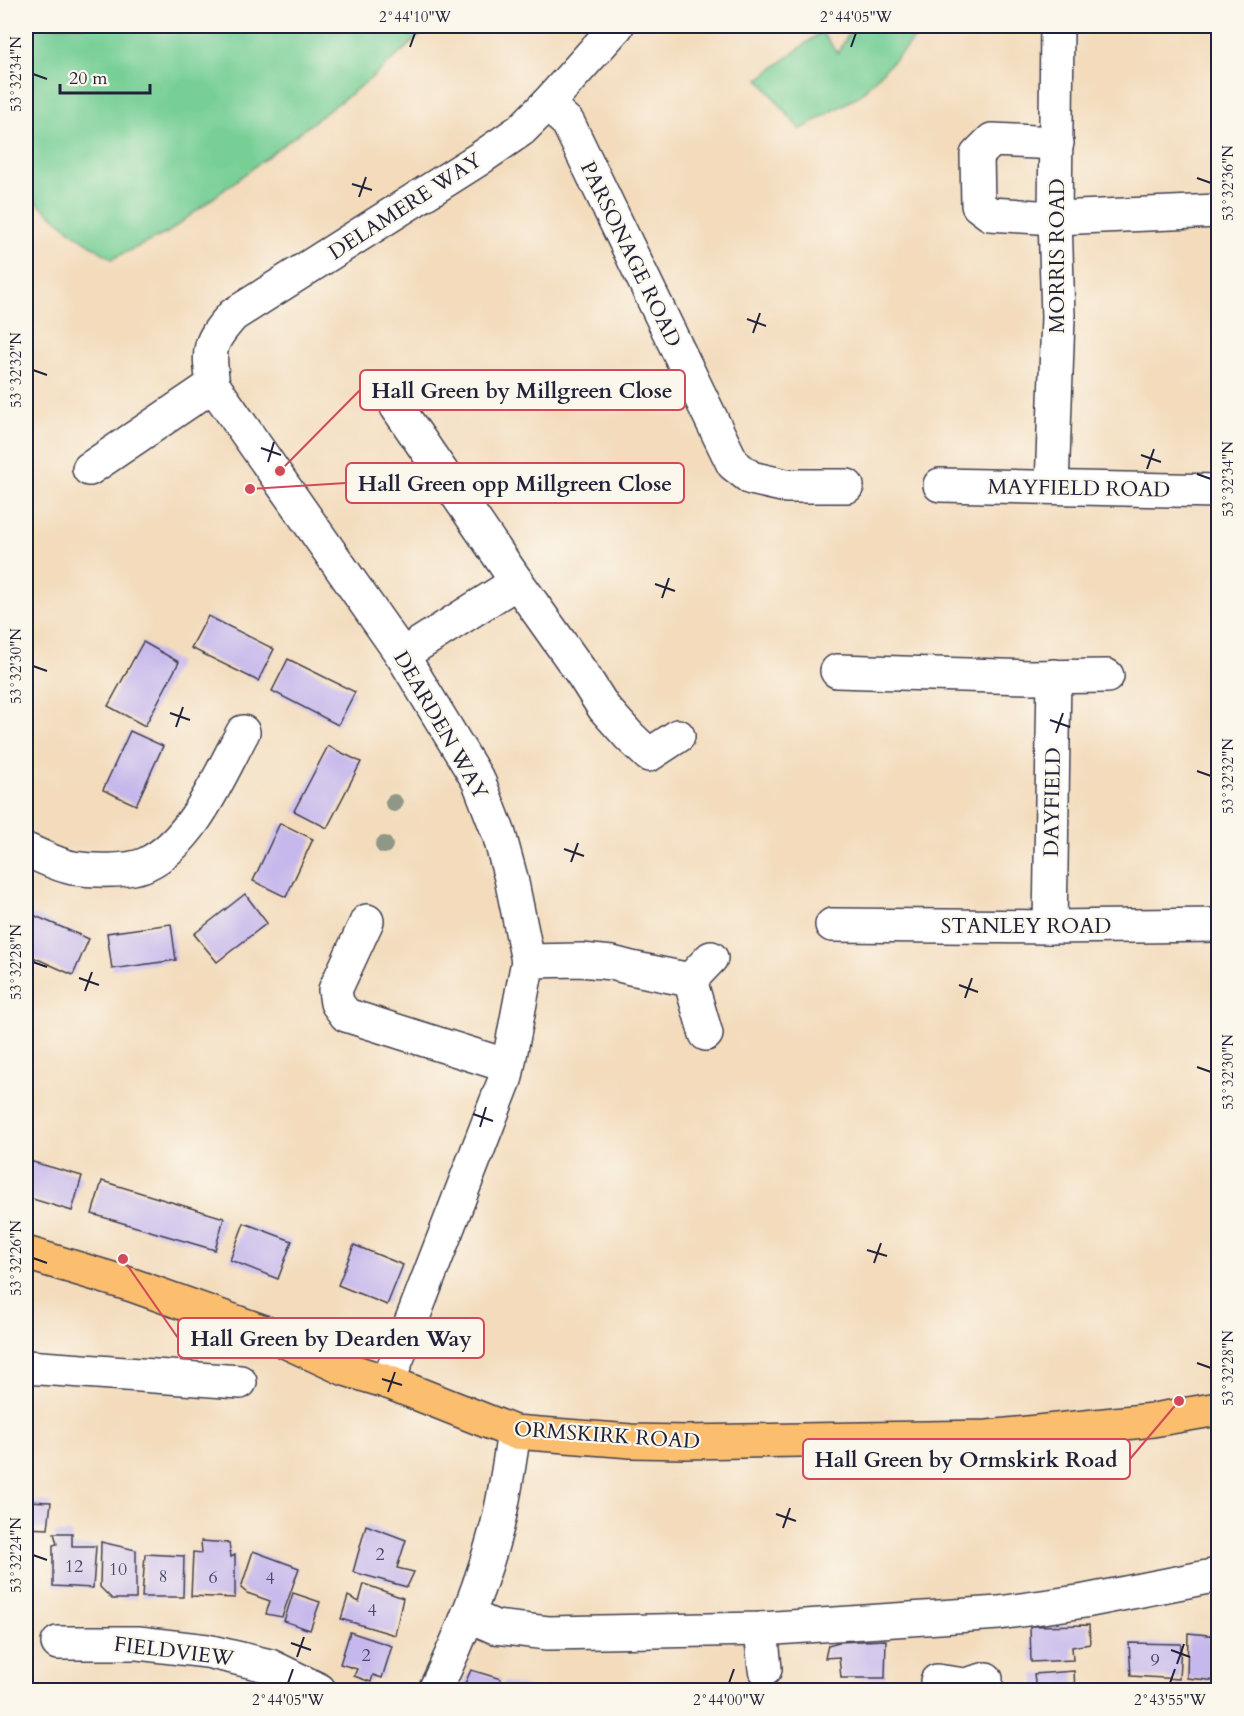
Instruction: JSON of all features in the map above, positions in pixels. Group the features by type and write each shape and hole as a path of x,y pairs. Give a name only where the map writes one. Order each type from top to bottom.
{"main road":[{"name":"ORMSKIRK ROAD","path":"26,1253 132,1285 210,1313 267,1334 345,1369 388,1382 514,1432 631,1441 686,1442 988,1437 1153,1420 1218,1409"}],"street":[{"name":"DELAMERE WAY","path":"213,384 209,357 216,335 234,315 521,130 617,26"},
{"name":"MORRIS ROAD","path":"1052,487 1059,317 1055,218 1058,26"},
{"name":"PARSONAGE ROAD","path":"547,104 568,123 733,464 751,478 786,486 847,486"},
{"path":"1057,143 992,140 977,155 978,205 990,214 1055,218 1218,211"},
{"path":"89,469 213,384"},
{"name":"DEARDEN WAY","path":"213,384 402,655 479,782 499,834 512,878 528,961 508,1066 501,1088 388,1382"},
{"path":"392,402 604,708 651,766 678,736"},
{"name":"MAYFIELD ROAD","path":"940,485 1218,491"},
{"path":"402,655 517,582"},
{"path":"837,671 1107,676"},
{"name":"DAYFIELD","path":"1050,927 1054,676"},
{"path":"26,850 72,867 110,871 146,865 178,842 199,814 243,732"},
{"path":"367,921 336,990 337,1003 346,1015 508,1066"},
{"name":"STANLEY ROAD","path":"832,925 1050,927 1218,925"},
{"path":"528,961 581,960 612,963 631,968 700,969 706,1034"},
{"path":"26,1367 240,1382"},
{"path":"435,1690 468,1615 486,1565 497,1527 514,1432"},
{"path":"468,1615 495,1627 548,1633 761,1629 999,1612 1085,1601 1218,1575"},
{"path":"761,1629 765,1669"},
{"name":"FIELDVIEW","path":"55,1644 138,1643 207,1651 270,1666 319,1690"}],"green space":[{"path":"35,26 431,26 374,76 167,233 112,259 76,235 26,194 26,32"},
{"path":"853,26 927,26 860,95 800,130 759,79 821,32 838,53"}],"building":[{"path":"208,616 274,649 258,681 191,648"},
{"path":"143,642 179,662 145,726 108,706"},
{"path":"288,659 355,692 338,725 272,691"},
{"path":"130,731 163,746 136,805 103,790"},
{"path":"328,746 361,762 327,828 294,811"},
{"path":"280,823 313,839 286,897 253,881"},
{"path":"245,894 267,923 217,962 194,934"},
{"path":"26,912 89,939 73,975 26,954"},
{"path":"171,924 176,960 112,969 107,933"},
{"path":"26,1160 82,1176 72,1211 26,1197"},
{"path":"102,1181 224,1218 215,1250 92,1214"},
{"path":"244,1223 292,1241 278,1279 230,1260"},
{"path":"354,1245 403,1265 387,1305 338,1285"},
{"path":"26,1501 51,1502 48,1529 26,1528"},
{"path":"366,1525 406,1540 397,1568 414,1572 407,1587 353,1572"},
{"path":"54,1533 72,1533 72,1546 96,1546 93,1588 53,1586 53,1545 57,1544"},
{"path":"201,1541 229,1543 231,1557 235,1555 235,1598 191,1596 193,1552 202,1553"},
{"path":"101,1542 136,1550 136,1599 112,1599 100,1587"},
{"path":"253,1551 299,1568 282,1617 266,1614 270,1601 247,1593 241,1588"},
{"path":"145,1554 184,1556 183,1597 142,1597"},
{"path":"364,1584 403,1598 395,1635 341,1619 348,1596 359,1602"},
{"path":"293,1593 320,1602 310,1630 284,1621"},
{"path":"1089,1625 1090,1644 1072,1647 1073,1660 1031,1662 1030,1626"},
{"path":"350,1632 392,1646 382,1678 373,1675 371,1682 354,1676 357,1669 340,1664"},
{"path":"1188,1633 1218,1636 1218,1681 1187,1678"},
{"path":"886,1640 885,1678 841,1678 839,1657 825,1658 828,1645 839,1642"},
{"path":"1129,1643 1181,1644 1179,1679 1131,1676"},
{"path":"471,1670 501,1679 497,1690 462,1690"},
{"path":"1074,1671 1075,1690 1036,1690 1034,1674"},
{"path":"504,1682 538,1690 501,1690"},
{"path":"891,1685 891,1690 846,1690 846,1687"},
{"path":"1133,1687 1157,1689 1157,1690 1133,1690"},
{"path":"74,1688 92,1688 92,1690 74,1690"}],"place":[{"name":"Hall Green by Millgreen Close","path":"280,471"},
{"name":"Hall Green opp Millgreen Close","path":"250,489"},
{"name":"Hall Green by Dearden Way","path":"123,1259"},
{"name":"Hall Green by Ormskirk Road","path":"1179,1401"}]}
